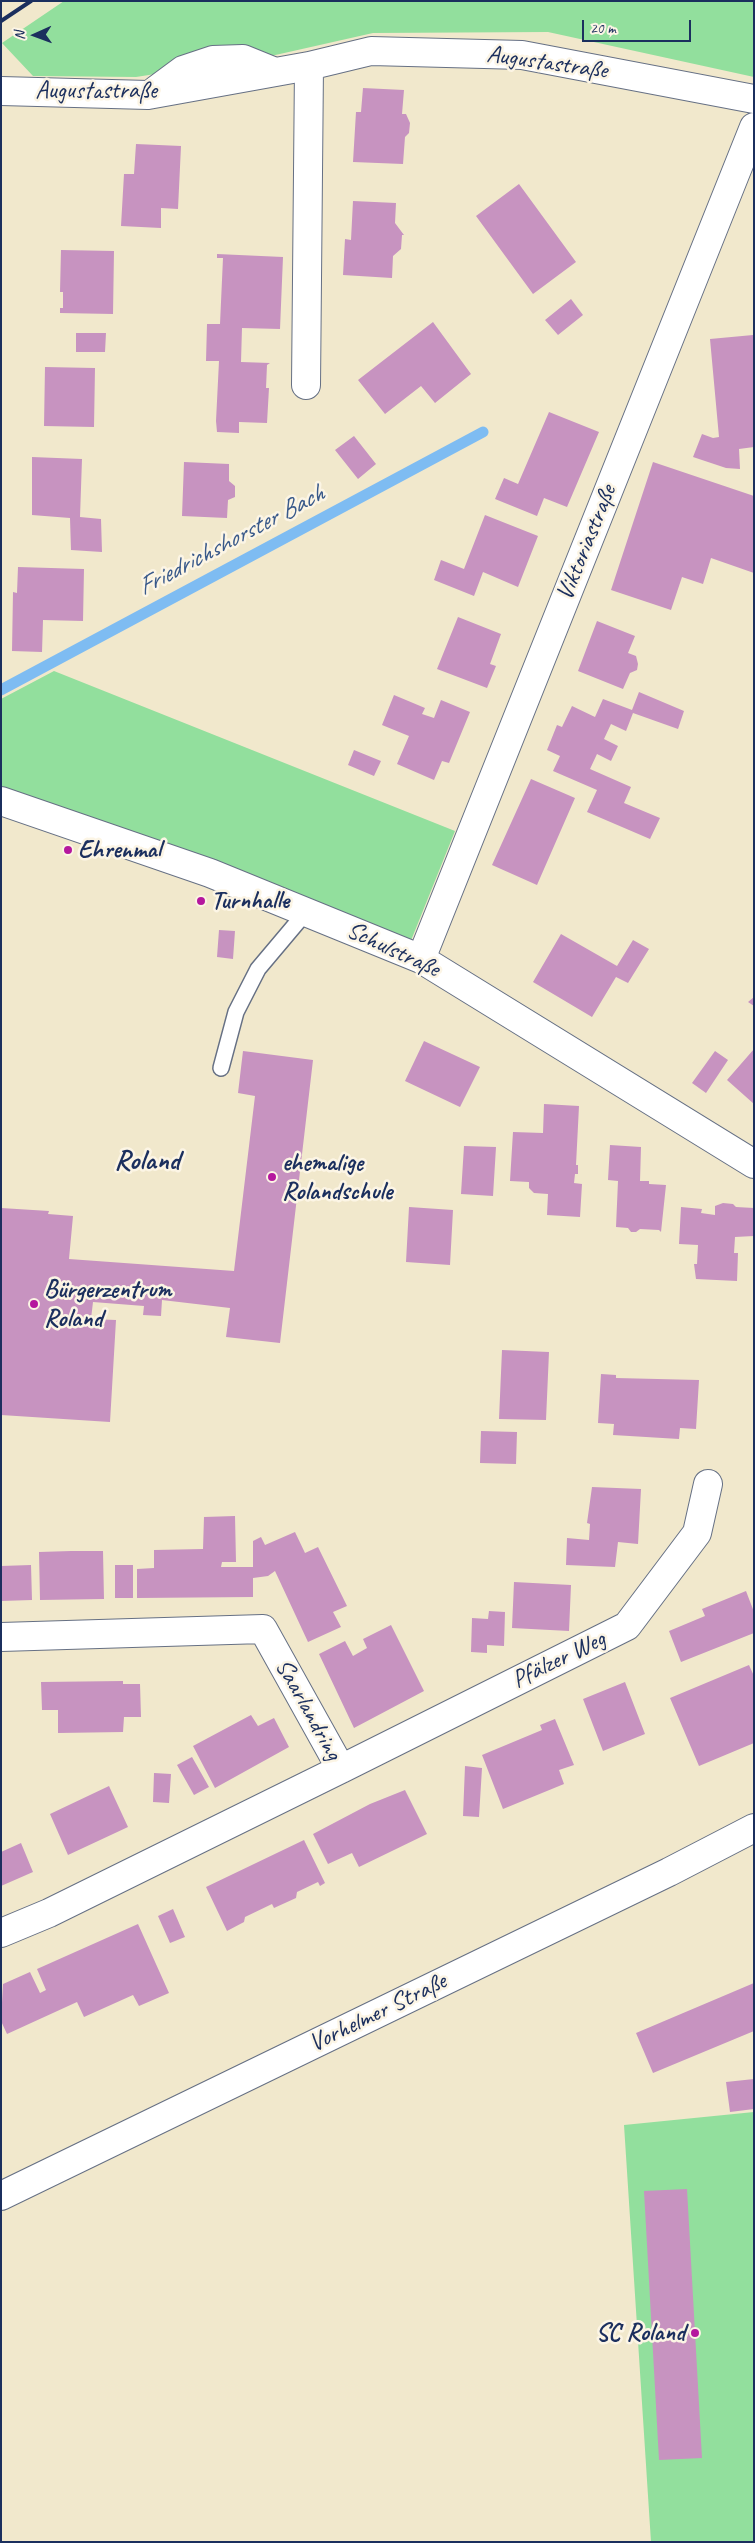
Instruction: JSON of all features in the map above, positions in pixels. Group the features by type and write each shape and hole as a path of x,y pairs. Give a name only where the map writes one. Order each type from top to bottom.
{"street":[{"name":"Augustastraße","path":"1,91 148,95 309,66 371,51 522,55 754,99"},
{"path":"306,384 309,66"},
{"name":"Viktoriastraße","path":"421,959 754,126"},
{"name":"Schulstraße","path":"1,801 210,873 421,959 754,1164"},
{"name":"Pfälzer Weg","path":"341,1768 627,1626 697,1533 708,1484"},
{"name":"Saarlandring","path":"1,1637 263,1629 341,1768 50,1913 1,1933"},
{"name":"Vorhelmer Straße","path":"1,2196 660,1876 754,1828"}],"lane":[{"path":"221,1068 236,1012 258,969 306,912"}],"green space":[{"path":"64,1 754,1 754,77 548,32 373,33 271,56 136,77 33,76 2,43"},
{"path":"54,671 455,831 410,943 1,792 1,699"},
{"name":"SC Roland","path":"754,2112 754,2542 651,2542 624,2125"}],"building":[{"path":"363,88 404,90 402,114 406,114 410,123 409,133 405,137 403,164 353,162 356,112 361,112"},
{"path":"136,144 181,146 178,209 161,208 161,228 121,226 124,174 134,174"},
{"path":"519,184 576,262 533,294 476,216"},
{"path":"353,201 396,203 395,223 404,235 402,235 401,249 393,256 392,278 343,275 345,239 351,240"},
{"path":"61,250 114,251 113,314 60,313 60,308 63,308 63,292 60,292"},
{"path":"217,254 283,257 280,329 242,328 241,362 270,363 267,365 266,388 269,388 267,423 239,422 239,433 217,432 219,361 206,361 207,324 220,324 223,258 217,258"},
{"path":"571,299 583,315 558,335 545,320"},
{"path":"433,322 471,374 435,403 421,386 385,414 358,380"},
{"path":"76,333 106,333 105,352 76,352"},
{"path":"753,335 754,447 739,449 740,469 726,468 693,457 702,434 713,438 719,437 710,339"},
{"path":"45,367 95,368 94,427 44,426"},
{"path":"549,412 599,432 567,507 544,498 537,516 495,499 504,478 518,484"},
{"path":"354,436 376,464 358,479 335,450"},
{"path":"32,457 82,459 80,517 101,519 102,552 71,550 70,518 32,515"},
{"path":"184,462 229,464 229,481 235,486 235,497 228,500 227,518 182,516"},
{"path":"653,462 754,496 754,573 711,558 703,584 682,577 671,610 611,590"},
{"path":"485,515 538,536 518,587 483,572 474,596 434,580 441,560 464,569"},
{"path":"18,567 84,569 83,621 43,620 42,652 12,651 13,592 17,593"},
{"path":"458,617 501,634 490,664 496,666 487,688 437,669"},
{"path":"597,621 635,636 628,653 636,656 637,670 630,673 623,689 578,671"},
{"path":"639,692 684,711 678,729 633,713 626,731 611,724 604,739 618,746 611,761 597,754 590,769 631,787 624,803 660,818 650,839 587,812 597,790 553,771 560,756 547,750 557,725 562,727 572,706 595,717 603,699 632,710"},
{"path":"394,695 425,708 422,714 434,718 441,700 470,712 449,763 442,761 434,780 397,764 409,736 382,725"},
{"path":"354,750 381,761 374,776 348,765"},
{"path":"531,779 575,798 537,885 492,865"},
{"path":"219,930 235,931 233,959 217,957"},
{"path":"561,934 617,966 633,940 649,949 628,983 616,977 592,1017 533,982"},
{"path":"754,997 754,1006 748,1002"},
{"path":"424,1041 480,1067 460,1107 405,1081"},
{"path":"754,1049 754,1104 727,1080"},
{"path":"243,1051 313,1060 280,1343 226,1337 230,1308 162,1300 161,1316 143,1315 144,1306 93,1302 91,1319 116,1320 110,1422 1,1415 1,1208 49,1211 48,1214 73,1216 69,1259 234,1271 255,1096 238,1093"},
{"path":"715,1051 728,1060 706,1093 692,1083"},
{"path":"544,1104 579,1106 576,1165 578,1165 578,1174 575,1174 574,1183 582,1184 580,1217 547,1215 548,1194 534,1193 529,1188 529,1182 510,1181 513,1132 543,1133"},
{"path":"610,1145 641,1147 640,1181 649,1181 649,1184 666,1185 661,1232 659,1230 640,1229 636,1232 631,1232 628,1228 616,1227 618,1181 608,1180"},
{"path":"464,1146 496,1147 493,1196 461,1194"},
{"path":"723,1203 733,1204 736,1207 754,1208 754,1236 735,1237 734,1253 738,1253 737,1281 696,1279 694,1264 697,1264 698,1245 679,1244 681,1207 702,1209 701,1213 715,1215 715,1206"},
{"path":"409,1207 453,1210 450,1265 406,1262"},
{"path":"502,1350 549,1352 546,1420 499,1419"},
{"path":"601,1374 616,1375 616,1378 699,1380 696,1429 680,1428 679,1439 613,1435 614,1424 598,1423"},
{"path":"481,1431 517,1432 516,1464 480,1463"},
{"path":"592,1487 641,1489 638,1544 618,1542 615,1567 566,1565 567,1538 589,1540 590,1524 587,1523"},
{"path":"235,1516 236,1562 222,1562 221,1567 253,1567 253,1541 261,1537 265,1545 295,1532 305,1553 318,1547 347,1606 333,1612 341,1627 308,1642 275,1571 268,1576 253,1578 253,1597 137,1598 137,1569 154,1568 154,1550 203,1549 204,1517"},
{"path":"103,1551 104,1599 40,1600 39,1552"},
{"path":"31,1565 32,1600 1,1601 1,1566"},
{"path":"115,1565 133,1565 133,1598 115,1598"},
{"path":"514,1582 571,1585 569,1631 512,1628"},
{"path":"746,1591 754,1612 754,1633 681,1662 669,1631 705,1616 702,1609"},
{"path":"489,1611 505,1612 504,1646 487,1645 487,1653 471,1652 472,1618 488,1619"},
{"path":"391,1625 424,1691 354,1728 319,1654 345,1641 353,1656 367,1648 363,1639"},
{"path":"749,1665 754,1676 754,1743 699,1766 670,1698"},
{"path":"123,1681 123,1684 140,1684 141,1717 124,1717 123,1732 58,1733 58,1710 42,1710 41,1682"},
{"path":"625,1682 645,1734 603,1751 583,1699"},
{"path":"251,1715 258,1726 274,1718 289,1747 215,1788 193,1746"},
{"path":"555,1719 574,1765 559,1770 564,1784 503,1809 482,1755 542,1730 540,1725"},
{"path":"192,1757 209,1787 194,1795 177,1765"},
{"path":"465,1766 482,1768 479,1817 463,1816"},
{"path":"154,1773 171,1774 169,1803 153,1802"},
{"path":"109,1786 128,1827 68,1855 50,1814"},
{"path":"405,1790 427,1834 359,1867 352,1853 328,1864 313,1834 370,1804"},
{"path":"304,1840 325,1883 320,1886 318,1882 297,1892 296,1898 274,1908 272,1904 245,1917 244,1922 227,1931 206,1887"},
{"path":"21,1843 33,1872 1,1886 1,1852"},
{"path":"173,1909 185,1937 170,1943 158,1916"},
{"path":"138,1924 169,1993 139,2006 133,1995 84,2017 77,2002 7,2034 1,2021 3,1984 30,1972 40,1993 46,1990 37,1969"},
{"path":"754,1983 754,2031 653,2073 636,2033"},
{"path":"754,2079 754,2109 730,2112 726,2082"},
{"path":"687,2189 702,2458 659,2460 644,2191"}],"waterway":[{"name":"Friedrichshorster Bach","path":"1,690 483,432"}],"railway":[{"path":"1,21 31,1"}],"place":[{"name":"Ehrenmal","path":"68,850"},
{"name":"Turnhalle","path":"201,901"},
{"name":"ehemalige Rolandschule","path":"272,1177"},
{"name":"Bürgerzentrum Roland","path":"34,1304"},
{"name":"SC Roland","path":"695,2333"}],"district":[{"name":"Roland","path":"147,1162"}]}
